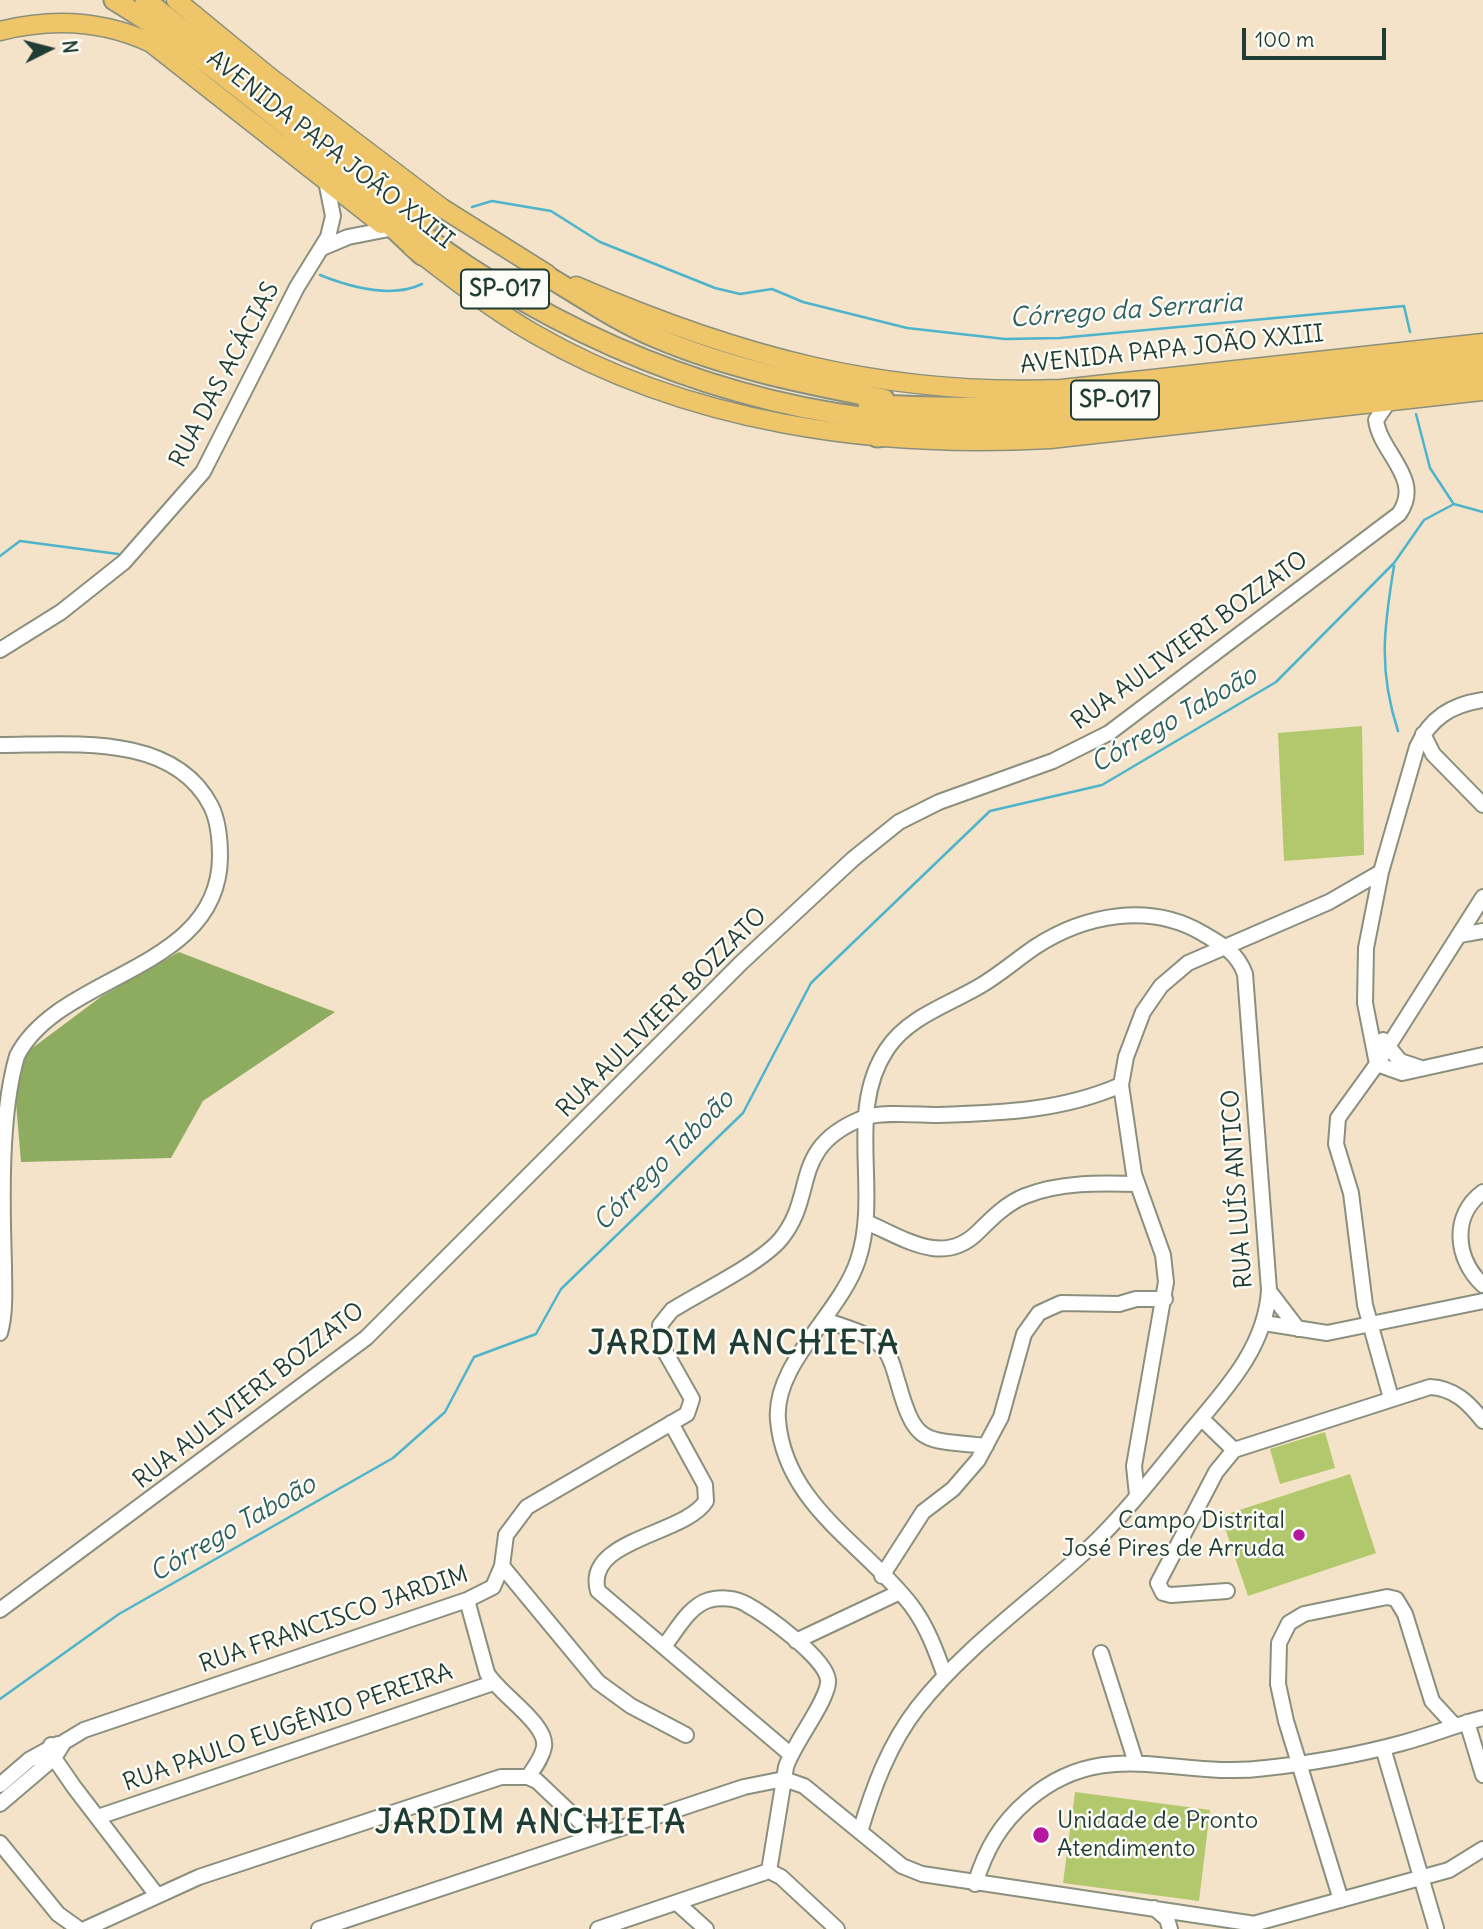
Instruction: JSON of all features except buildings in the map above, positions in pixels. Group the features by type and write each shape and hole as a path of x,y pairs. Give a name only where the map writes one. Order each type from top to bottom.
{"highway":[{"name":"AVENIDA PAPA JOÃO XXIII","path":"114,0 167,35 465,264 568,326 636,357 703,382 796,406 965,426 1085,419 1483,356"},
{"name":"AVENIDA PAPA JOÃO XXIII","path":"145,0 463,246 515,282 594,326 682,362 787,392 853,403 926,407 1045,407 1483,374"},
{"path":"293,132 324,167 422,255"},
{"path":"535,269 656,337 716,360 799,383 926,407"},
{"path":"877,438 965,426"}],"main road":[{"name":"AVENIDA PAPA JOÃO XXIII","path":"176,0 402,179 477,233 535,269 669,326 757,354 850,376 931,386 1016,390 1080,387 1483,343"},
{"name":"AVENIDA PAPA JOÃO XXIII","path":"0,31 34,24 74,22 116,29 137,37 175,59 422,255 485,302 534,333 638,381 747,416 877,438 989,443 1050,439 1483,391"}],"street":[{"name":"RUA DAS ACÁCIAS","path":"0,650 61,612 124,562 203,472 297,287 321,248 332,216 326,181"},
{"path":"321,248 348,237 389,229"},
{"name":"RUA AULIVIERI BOZZATO","path":"0,1610 366,1338 742,962 853,859 899,822 939,802 1086,747 1213,656 1399,513 1407,503 1404,477 1376,420 1389,401"},
{"path":"1377,1064 1365,1003 1366,948 1381,872 1412,762 1423,734 1438,716 1450,709 1483,700"},
{"path":"1423,734 1433,754 1483,805"},
{"path":"0,745 124,748 171,765 191,779 205,795 215,814 220,840 220,869 211,897 194,924 152,959 50,1020 18,1054 3,1104 1,1137 5,1300 1,1330"},
{"path":"1412,762 1433,754"},
{"path":"1137,1495 1134,1466 1166,1282 1163,1255 1137,1184 1121,1085 1122,1070 1138,1024 1161,986 1188,963 1329,902 1381,872"},
{"path":"1391,1398 1369,1326 1351,1193 1336,1144 1336,1131 1344,1106 1377,1064 1483,897"},
{"path":"945,1676 929,1634 900,1592 830,1525 809,1499 798,1482 782,1444 778,1407 786,1378 854,1270 866,1222 866,1116 869,1087 887,1049 898,1036 928,1014 993,978 1053,937 1104,917 1146,915 1174,920 1225,947"},
{"path":"1460,935 1483,931"},
{"name":"RUA LUÍS ANTICO","path":"860,1832 878,1778 902,1730 945,1676 1091,1546 1202,1419 1248,1357 1265,1324 1269,1290 1245,974 1241,962 1225,947"},
{"path":"1369,1021 1387,1047 1407,1065 1426,1069"},
{"path":"1377,1064 1394,1073 1426,1069 1483,1055"},
{"path":"866,1116 1041,1109 1097,1096 1121,1085"},
{"name":"RUA FRANCISCO JARDIM","path":"57,1748 97,1725 467,1600 493,1587 502,1566 506,1535 527,1507 687,1414 692,1399 663,1348 660,1325 665,1317 778,1243 794,1216 812,1158 834,1136 866,1116"},
{"path":"866,1222 917,1244 949,1249 964,1245 1009,1204 1025,1196 1059,1187 1137,1184"},
{"path":"1483,1192 1469,1203 1460,1230 1465,1259 1483,1285"},
{"path":"1136,1299 1166,1282"},
{"path":"1269,1290 1298,1329"},
{"path":"883,1576 912,1525 923,1512 965,1477 986,1446 1009,1394 1024,1334 1039,1313 1061,1303 1111,1304 1136,1299 1165,1299"},
{"path":"1265,1324 1327,1333 1483,1301"},
{"path":"825,1320 883,1346 891,1360 910,1423 919,1433 929,1438 986,1446"},
{"path":"1227,1591 1171,1595 1163,1593 1158,1583 1212,1481 1234,1450 1430,1387 1443,1388 1465,1400 1483,1421"},
{"path":"1202,1419 1234,1450"},
{"path":"671,1423 705,1485 706,1501 695,1514 607,1557 596,1579 602,1598 665,1645 790,1754"},
{"path":"1138,1442 1151,1479"},
{"path":"502,1566 598,1682 631,1706 685,1735"},
{"path":"796,1641 900,1592"},
{"path":"1341,1900 1278,1684 1277,1662 1282,1634 1289,1623 1304,1614 1387,1597 1396,1600 1405,1615 1432,1701 1474,1720"},
{"path":"665,1645 698,1605 723,1598 746,1604 796,1641 825,1668 829,1684 790,1754 769,1871"},
{"path":"467,1600 482,1662 492,1683 542,1733 544,1749 528,1777"},
{"path":"1101,1653 1136,1763"},
{"name":"RUA PAULO EUGÊNIO PEREIRA","path":"98,1817 492,1683"},
{"path":"975,1884 996,1832 1038,1791 1059,1776 1087,1766 1136,1763 1230,1771 1299,1763 1383,1748 1474,1720"},
{"path":"1474,1720 1483,1775"},
{"path":"0,1786 57,1748"},
{"path":"0,1804 57,1748"},
{"path":"57,1748 98,1817 156,1894"},
{"path":"1383,1748 1436,1927"},
{"path":"85,1929 113,1924 156,1894 485,1781 515,1775 528,1777 545,1787 594,1835"},
{"path":"319,1929 594,1835 744,1787 784,1779 804,1786 911,1871 975,1884 1255,1924"},
{"path":"0,1843 58,1914 79,1929"},
{"path":"1238,1929 1449,1870 1483,1849"},
{"path":"598,1929 769,1871 781,1877 837,1929"},
{"path":"677,1903 706,1929"},
{"path":"1153,1908 1163,1913 1171,1929"},
{"path":"58,1914 62,1929"}],"green space":[{"path":"1362,726 1364,855 1284,861 1278,733"},
{"path":"179,952 335,1012 203,1101 171,1158 21,1162 15,1091 27,1052 102,996"},
{"path":"1325,1432 1335,1468 1280,1484 1270,1449"},
{"name":"Campo Distrital José Pires de Arruda","path":"1350,1474 1376,1553 1248,1596 1221,1516"},
{"path":"1075,1792 1210,1810 1199,1901 1063,1883"}],"waterway":[{"name":"Córrego da Serraria","path":"472,207 492,201 551,211 600,242 715,288 740,294 772,289 803,302 907,328 1005,339 1060,338 1404,306 1410,332"},
{"name":"Córrego da Serraria","path":"320,275 371,290 397,291 422,284"},
{"name":"Córrego da Serraria","path":"1416,414 1430,468 1453,503"},
{"name":"Córrego Taboão","path":"0,1699 119,1614 393,1458 445,1412 474,1357 536,1334 561,1289 743,1113 811,983 990,811 1102,785 1276,682 1394,563 1424,520 1454,504 1483,512"},
{"path":"0,556 20,541 118,554"},
{"path":"1394,566 1386,629 1385,668 1398,731"}],"place":[{"name":"Campo Distrital José Pires de Arruda","path":"1299,1535"},
{"name":"Unidade de Pronto Atendimento","path":"1041,1835"}],"district":[{"name":"JARDIM ANCHIETA","path":"744,1345"},
{"name":"JARDIM ANCHIETA","path":"531,1824"}]}
